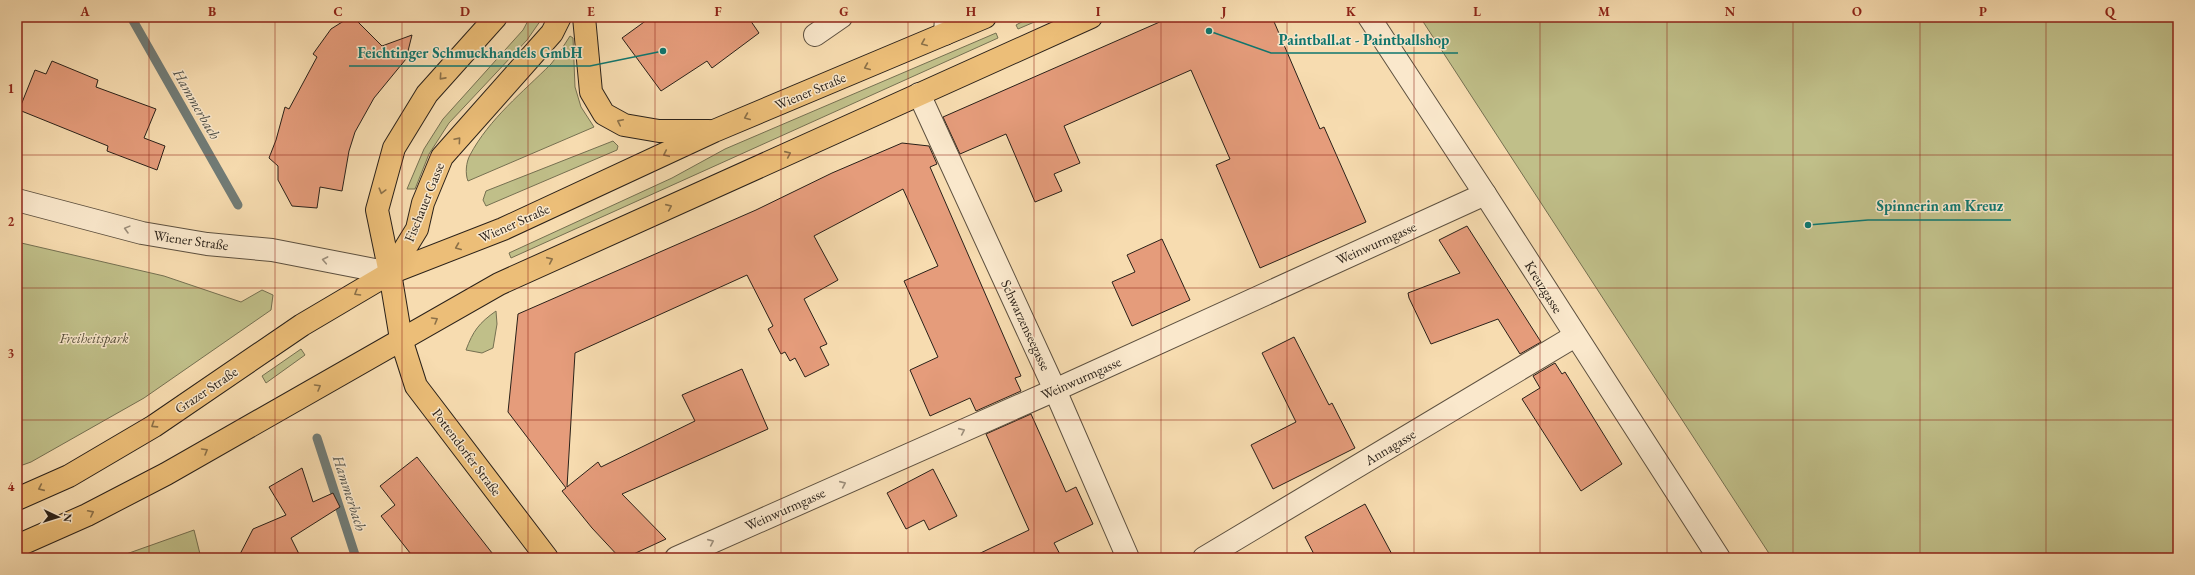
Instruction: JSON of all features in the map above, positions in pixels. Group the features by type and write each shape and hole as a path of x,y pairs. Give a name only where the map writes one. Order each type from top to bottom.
{"main road":[{"name":"Fischauer Gasse","path":"390,273 376,210 394,148 426,94 496,17"},
{"name":"Fischauer Gasse","path":"390,273 417,229 423,203 442,157 552,33 560,17"},
{"path":"584,17 592,92 604,114 624,125 659,131 714,131"},
{"name":"Wiener Straße","path":"390,273 503,229 946,26 985,17"},
{"path":"17,546 87,515 166,474 499,284 1091,17"},
{"name":"Pottendorfer Straße","path":"390,273 401,339 416,386 547,558"},
{"name":"Grazer Straße","path":"17,499 69,476 154,426 302,325 390,273"}],"street":[{"path":"815,35 841,17"},
{"name":"Kreuzgasse","path":"1369,17 1485,194 1719,558"},
{"name":"Schwarzenseegasse","path":"919,94 1055,390 1128,558"},
{"name":"Weinwurmgasse","path":"676,558 1055,390 1485,194"},
{"name":"Wiener Straße","path":"17,200 142,233 207,244 272,250 390,273"},
{"name":"Annagasse","path":"1204,558 1575,336"}],"green space":[{"path":"530,17 543,17 527,40 449,123 429,154 415,189 407,189 424,149 443,119 523,30"},
{"path":"1031,17 1046,17 1018,29 1016,25"},
{"path":"1420,17 2178,17 2178,558 1772,558"},
{"path":"996,33 998,38 511,258 509,253 672,178 725,149"},
{"path":"570,36 573,38 575,87 581,107 594,127 468,181 466,172 467,164 470,155 478,142 507,106 551,64"},
{"path":"613,141 618,146 617,150 486,206 483,200 486,191"},
{"name":"Freiheitspark","path":"17,242 164,276 241,302 262,290 273,295 271,310 144,398 31,462 17,467"},
{"path":"496,311 497,324 493,348 482,353 466,350 477,328 485,319"},
{"path":"301,349 305,355 266,383 262,376"},
{"path":"194,530 201,558 115,558"}],"building":[{"path":"350,17 353,17 382,46 412,35 406,59 374,98 355,132 349,151 342,191 320,187 317,208 292,206 278,180 278,166 269,158 276,140 285,107 289,109 317,57 313,54 331,29"},
{"path":"651,17 748,17 759,33 712,68 707,61 661,91 622,38"},
{"path":"1171,17 1272,17 1320,129 1324,127 1366,222 1260,268 1216,165 1230,159 1191,70 1064,126 1080,163 1054,174 1062,191 1035,202 1006,134 960,154 943,117"},
{"path":"52,61 98,80 96,87 156,109 144,138 165,146 157,170 107,151 108,146 19,110 35,70 46,74"},
{"path":"902,143 929,146 937,164 930,167 1021,376 1015,378 1021,391 976,411 970,398 930,416 910,370 938,357 904,281 938,266 903,189 814,236 838,280 804,299 827,344 820,347 829,365 805,377 795,358 790,361 785,352 781,354 768,329 773,326 747,275 575,353 567,487 598,462 601,467 695,421 682,395 742,369 768,429 622,494 666,539 625,558 620,558 592,528 562,491 566,488 508,412 518,314 756,210 832,173"},
{"path":"1467,226 1541,342 1520,354 1498,319 1431,344 1409,298 1408,293 1460,273 1439,240"},
{"path":"1162,239 1190,300 1132,326 1112,282 1135,272 1127,255"},
{"path":"1294,337 1329,405 1332,403 1355,448 1273,489 1251,445 1296,422 1262,353"},
{"path":"1555,363 1562,374 1565,372 1622,464 1581,491 1522,399 1540,388 1533,376"},
{"path":"1031,414 1066,492 1076,487 1093,524 1054,543 1062,558 970,558 1029,530 986,434"},
{"path":"417,457 496,558 414,558 381,516 395,505 380,486"},
{"path":"302,468 313,502 333,493 340,507 291,538 301,558 238,558 253,529 286,515 269,487"},
{"path":"933,469 957,516 929,530 924,520 906,529 887,493"},
{"path":"1365,504 1394,558 1316,558 1305,537"}],"waterway":[{"name":"Hammerbach","path":"131,17 238,205"},
{"name":"Hammerbach","path":"317,438 356,558"}],"place":[{"name":"Paintball.at - Paintballshop","path":"1209,31"},
{"name":"Feichtinger Schmuckhandels GmbH","path":"663,51"},
{"name":"Spinnerin am Kreuz","path":"1808,225"}]}
